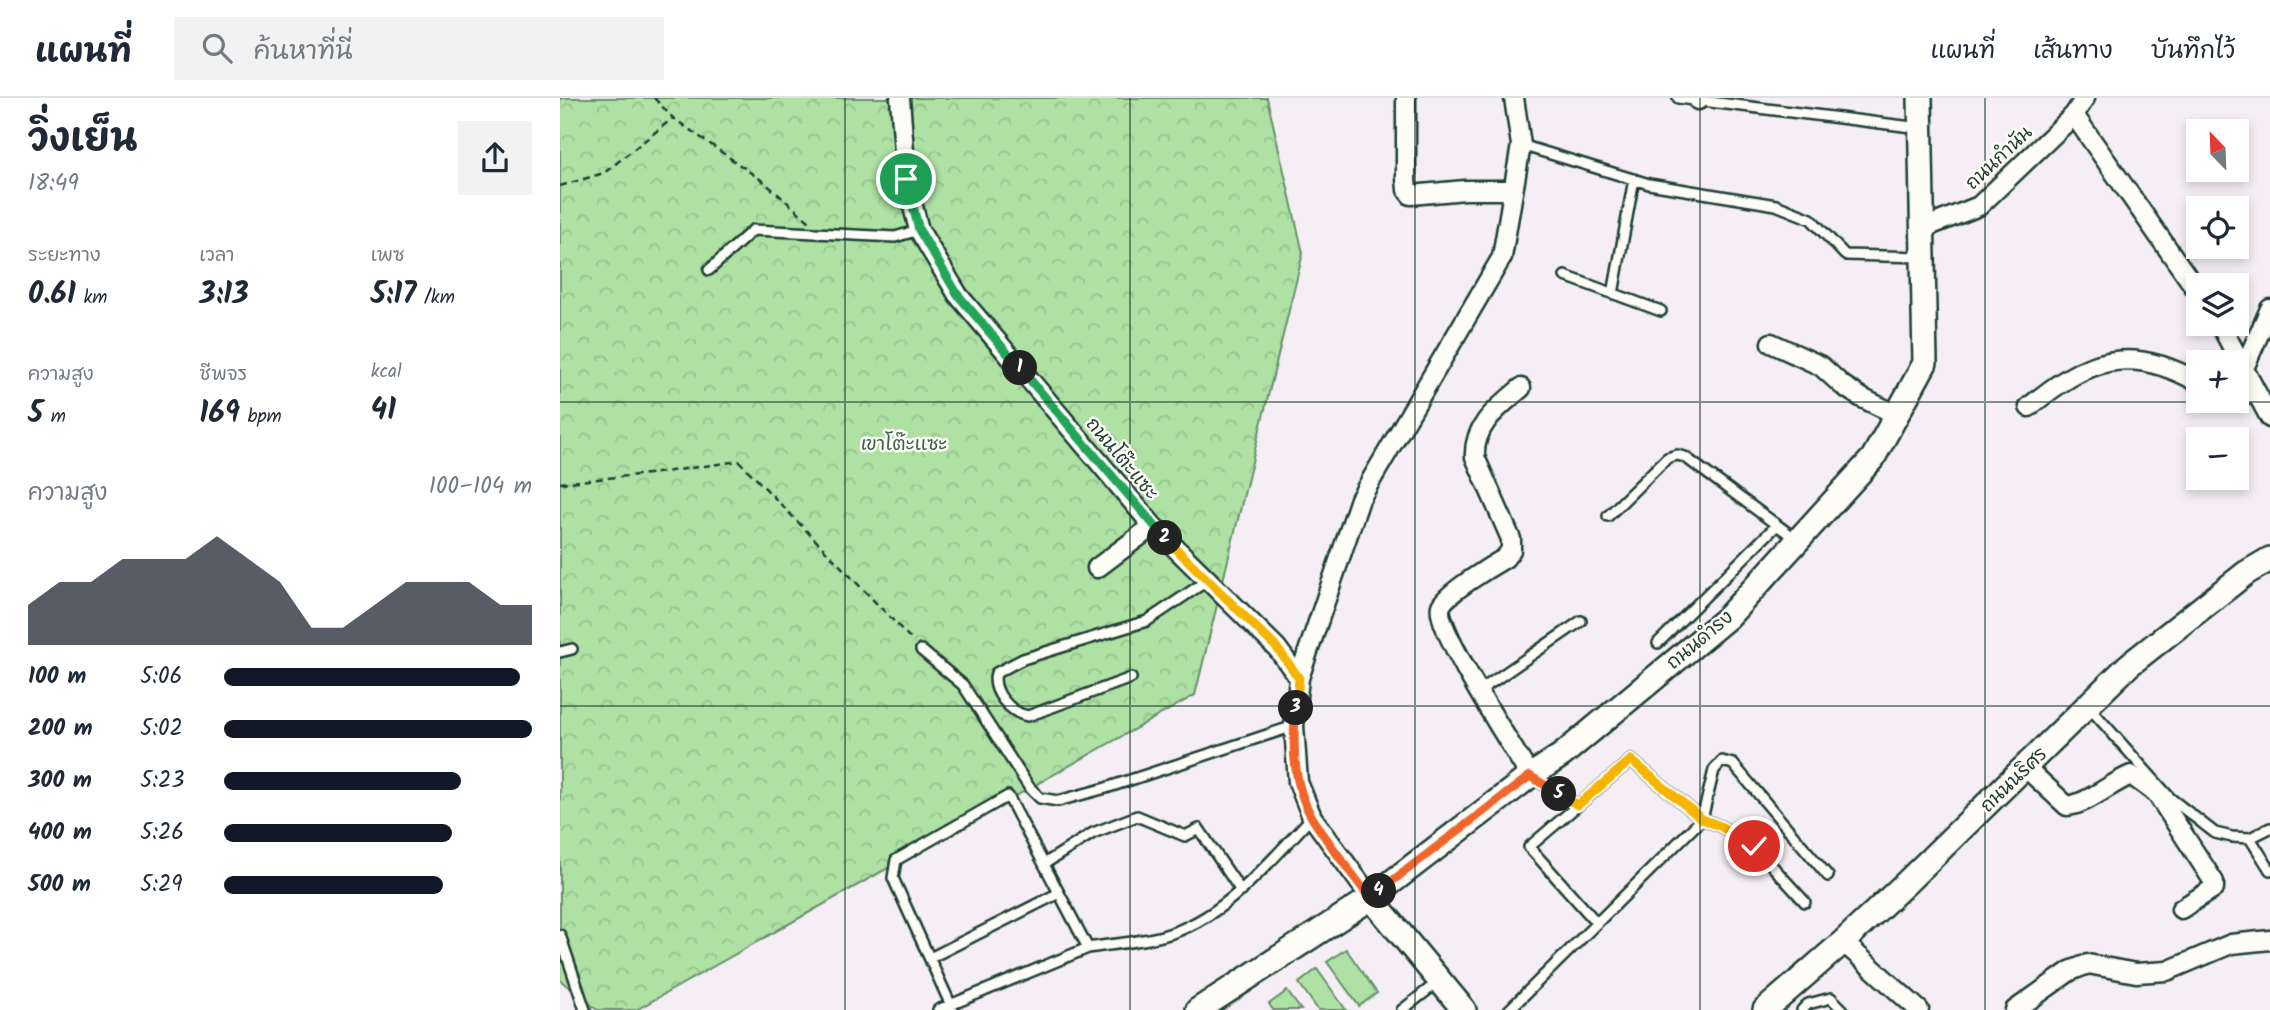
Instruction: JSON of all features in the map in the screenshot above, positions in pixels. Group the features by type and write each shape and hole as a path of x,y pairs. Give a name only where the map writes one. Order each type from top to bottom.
{"street":[{"name":"ถนนโต๊ะแซะ","path":"900,98 906,179 919,230 958,295 1153,526 1277,648 1299,678"},
{"path":"1406,98 1406,179 1407,190 1411,195 1513,190"},
{"path":"1464,1010 1370,898 1312,817 1298,782 1294,726 1299,678 1360,499 1502,257 1521,145 1514,98"},
{"name":"ถนนดำรง","path":"1198,1010 1370,898 1530,776 1562,755 1728,617 1873,458 1925,363 1920,98"},
{"name":"ถนนกำนัน","path":"1924,228 1979,206 2074,115 2085,98"},
{"path":"2074,115 2186,275"},
{"path":"2249,357 2270,309"},
{"path":"1771,344 1821,366 1862,398 1897,415"},
{"path":"2029,407 2053,386 2109,360 2157,363 2186,376"},
{"path":"2249,377 2265,404"},
{"path":"1521,388 1490,415 1474,444 1475,457 1511,539 1511,550 1505,558 1450,595 1441,605 1440,615 1461,662 1530,776"},
{"path":"1097,568 1153,526"},
{"name":"ถนนนริศร","path":"1765,1010 1843,942 2129,666 2246,573 2270,559"},
{"path":"2025,767 2067,806 2075,806 2131,775 2157,794 2214,882 2214,888 2181,909"},
{"path":"2015,1010 2070,971 2088,964 2136,974 2167,971 2231,944 2270,940"},
{"path":"1843,942 1919,1010"}],"lane":[{"path":"1678,98 1921,128"},
{"path":"1521,145 1649,184 1776,205 1811,219 1845,255 1923,257"},
{"path":"1613,294 1634,179"},
{"path":"709,270 753,230 895,237 919,230"},
{"path":"1565,276 1661,311"},
{"path":"1608,516 1667,458 1677,455 1685,457 1798,540"},
{"path":"1658,643 1777,525"},
{"path":"1131,678 1028,716 1018,714 999,694 994,682 996,673 1023,659 1147,621 1208,580"},
{"path":"1479,691 1581,621"},
{"path":"560,652 572,649"},
{"path":"921,650 963,685 1029,787 1040,798 1058,801 1106,788 1294,726"},
{"path":"2088,705 2170,798 2214,833 2250,838 2270,828"},
{"path":"1596,922 1529,847 1631,760 1702,819 1754,846 1805,902"},
{"path":"1509,1010 1702,819 1714,770 1722,761 1733,764 1828,876"},
{"path":"1530,776 1578,805"},
{"path":"952,1007 893,878 896,860 1008,796 1088,948"},
{"path":"1044,864 1093,834 1137,816 1185,836 1199,829 1241,891"},
{"path":"938,1010 952,1007 1088,948 1164,935 1204,917 1241,891 1312,817"},
{"path":"2250,838 2270,870"},
{"path":"930,958 1059,893"},
{"path":"560,934 585,1010"},
{"path":"1402,1010 1439,981"},
{"path":"1792,987 1805,1007 1831,998 1843,1010"}],"path":[{"path":"654,98 673,118 764,182 824,233"},
{"path":"560,186 604,173 673,118"},
{"path":"560,483 739,461 921,650"}],"green space":[{"name":"เขาโต๊ะแซะ","path":"560,98 1267,98 1303,253 1195,695 636,1010 597,1010 560,980"},
{"path":"1346,949 1377,993 1359,1006 1327,962"},
{"path":"1317,969 1346,1010 1318,1010 1299,983"},
{"path":"1287,991 1301,1010 1273,1010 1269,1004"}],"route":[{"path":"906,179 919,230 958,295 1153,526 1277,648 1299,678 1294,726 1298,782 1312,817 1370,898 1530,776 1578,805 1631,760 1702,819 1754,846"}]}
